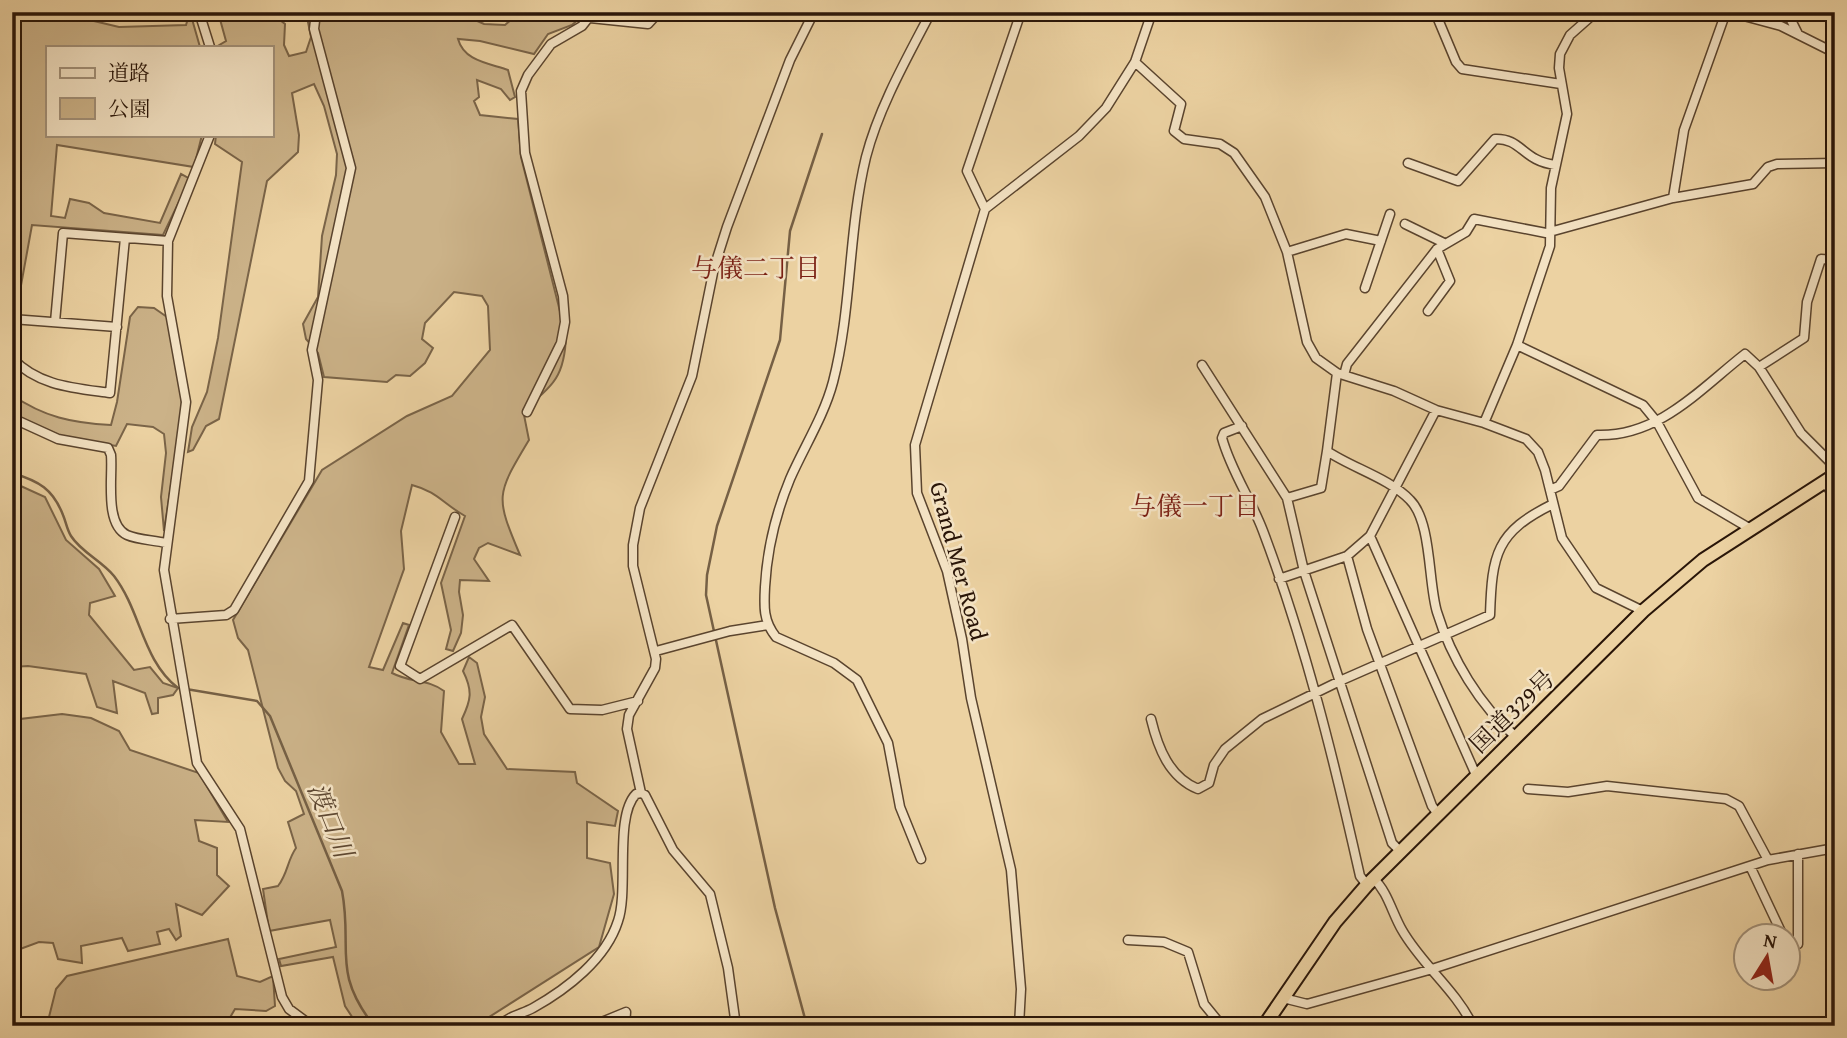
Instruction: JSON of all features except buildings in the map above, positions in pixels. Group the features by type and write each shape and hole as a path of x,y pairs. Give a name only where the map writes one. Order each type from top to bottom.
{"highway":[{"name":"国道329号","path":"1264,1026 1335,922 1370,882 1643,611 1703,560 1829,478"}],"street":[{"path":"199,12 211,46"},
{"path":"170,620 226,615 234,610 309,481 317,380 312,350 351,168 314,29 316,12"},
{"path":"527,412 561,343 565,322 563,296 525,153 521,91 528,75 551,44 582,26 592,15 648,24 659,12"},
{"path":"736,1026 728,968 710,894 673,850 641,793 627,729 629,715 655,668 656,651 633,565 633,545 640,508 692,376 714,268 727,227 794,51 814,12"},
{"path":"921,859 900,807 888,743 857,680 834,663 776,637 764,612 766,571 773,530 790,480 833,384 847,303 857,206 866,156 906,59 931,12"},
{"path":"1021,12 967,171 985,209 1079,136 1106,108 1135,62 1153,12"},
{"path":"1435,12 1462,69 1561,84"},
{"path":"1484,423 1517,345 1550,246 1548,206 1567,114 1561,84 1560,54 1570,35 1596,12"},
{"path":"1673,198 1684,130 1727,12 1781,26 1835,54"},
{"path":"1787,12 1798,34"},
{"path":"1831,12 1835,54"},
{"path":"1135,62 1181,104 1174,131 1184,139 1220,144 1234,153 1265,197 1287,252 1307,342 1316,358 1340,374 1394,391 1436,410 1484,423 1527,439 1538,452 1562,538 1596,588 1643,611"},
{"path":"210,136 168,241 167,296 186,402 186,424 164,570 170,620 197,763 240,829 282,997 289,1009 312,1026"},
{"path":"1408,163 1458,181 1495,139 1506,139 1539,163 1556,165"},
{"path":"1287,498 1321,488 1340,374 1440,246 1466,232 1474,219 1550,231 1673,198 1753,184 1768,167 1777,164 1835,163"},
{"name":"Grand Mer Road","path":"985,209 924,409 915,445 915,473 917,493 947,571 962,639 971,698 1009,859 1021,989 1019,1026"},
{"path":"1365,288 1390,214"},
{"path":"1405,224 1440,246 1450,281 1428,311"},
{"path":"55,322 63,233 168,241"},
{"path":"1287,252 1346,234 1381,241"},
{"path":"12,358 24,370 44,381 110,393 125,238"},
{"path":"1759,367 1804,338 1807,302 1821,259 1835,260"},
{"path":"12,319 117,327"},
{"path":"1517,345 1643,405 1658,424 1698,498 1749,528"},
{"path":"1550,490 1559,486 1597,435 1610,436 1658,424 1745,354 1759,367 1801,433 1835,467"},
{"path":"1202,365 1287,498 1304,571 1342,680 1392,843 1400,851"},
{"path":"1279,579 1347,556 1370,536 1436,410"},
{"path":"12,418 58,439 108,448 111,455 114,517 118,528 127,535 166,543"},
{"path":"1242,426 1224,433 1222,438 1227,456 1263,529 1279,579 1314,692 1360,876 1381,885 1402,931 1430,970 1464,1008 1473,1026"},
{"path":"1327,451 1410,499 1421,515 1436,611 1463,671 1481,698 1516,737"},
{"path":"1829,478 1835,499"},
{"path":"1151,719 1157,741 1174,772 1198,789 1209,783 1214,765 1225,750 1262,719 1314,692 1490,615 1497,556 1508,532 1553,504"},
{"path":"455,517 400,666 420,679 512,625 570,709 602,710 638,701"},
{"path":"1370,536 1476,775"},
{"path":"1347,556 1367,629 1432,806 1438,814"},
{"path":"656,651 720,633 768,625"},
{"path":"1528,789 1568,792 1607,786 1726,799 1739,806 1768,860"},
{"path":"500,1026 533,1008 575,978 611,939 619,918 623,890 621,863 628,804 636,794 641,793"},
{"path":"1283,998 1307,1004 1430,970 1768,860 1835,848"},
{"path":"1798,854 1798,922"},
{"path":"1750,866 1776,922"},
{"path":"1129,940 1172,943 1188,952 1204,1004 1222,1026"},
{"path":"592,1026 626,1012 625,1026"}],"green space":[{"path":"12,12 81,12 94,21 119,27 186,25 190,12 200,46 46,46 46,136 202,136 194,167 57,145 51,216 65,218 70,199 89,203 104,213 160,223 181,174 190,179 163,235 32,225 20,291 12,288"},
{"path":"218,12 275,12 276,17 285,24 284,45 289,56 306,52 311,37 306,12 467,12 468,17 484,24 505,25 520,12 587,12 572,25 548,34 534,54 480,41 458,39 471,57 508,70 515,97 510,100 501,89 477,80 479,97 474,101 480,115 518,119 521,157 566,335 565,349 556,378 523,410 529,440 505,485 503,507 520,555 488,543 479,548 474,559 489,581 460,580 463,615 461,633 453,651 446,649 451,630 441,583 465,516 434,494 412,485 401,531 404,569 369,667 383,670 403,623 409,625 392,673 444,691 441,732 459,764 475,764 462,719 470,695 463,671 469,657 477,663 485,697 481,717 484,734 507,769 575,772 577,783 618,811 615,826 587,822 587,858 610,863 614,894 599,947 486,1019 482,1026 358,1026 345,1006 333,957 281,966 279,959 336,947 330,920 269,931 263,889 278,886 286,872 296,848 288,822 304,814 296,791 285,781 278,768 248,650 238,638 233,620 322,470 407,416 452,396 490,350 488,306 482,296 454,292 425,323 422,339 433,348 425,363 410,376 396,375 387,382 324,377 318,353 306,339 303,324 318,297 322,236 336,175 337,154 324,106 314,84 292,93 299,135 298,152 267,181 219,419 206,426 193,450 188,452 192,427 207,392 218,338 242,162 215,144 216,136 273,136 273,46 218,46 226,41"},
{"path":"138,307 154,308 167,317 181,382 182,413 164,531 161,497 166,453 164,434 153,427 127,424 116,446 61,436 12,414 12,395 35,409 59,418 111,425 130,317"},
{"path":"12,482 45,497 66,540 99,569 115,596 90,603 89,615 134,670 150,667 163,683 178,688 173,695 158,698 158,713 152,714 145,693 113,681 117,713 97,707 86,674 28,666 12,667"},
{"path":"62,714 91,718 119,731 130,750 199,773 228,822 195,820 199,841 217,848 217,875 229,886 202,915 176,904 181,936 176,940 169,929 157,932 160,944 128,951 122,938 81,946 82,963 58,959 53,943 39,942 12,952 12,720"},
{"path":"228,939 237,976 260,982 273,976 275,1006 266,1011 235,1009 225,1026 20,1026 49,1017 56,989 67,976"}],"waterway":[{"path":"807,1026 775,908 706,595 707,575 717,526 780,340 790,231 822,134"},
{"name":"渡口川","path":"12,473 30,479 50,492 75,542 114,576 157,664 178,688"},
{"name":"渡口川","path":"186,689 257,701 270,716 342,891 348,974 352,990 374,1026"}],"district":[{"name":"与儀二丁目","path":"756,267"},
{"name":"与儀一丁目","path":"1195,505"}]}
